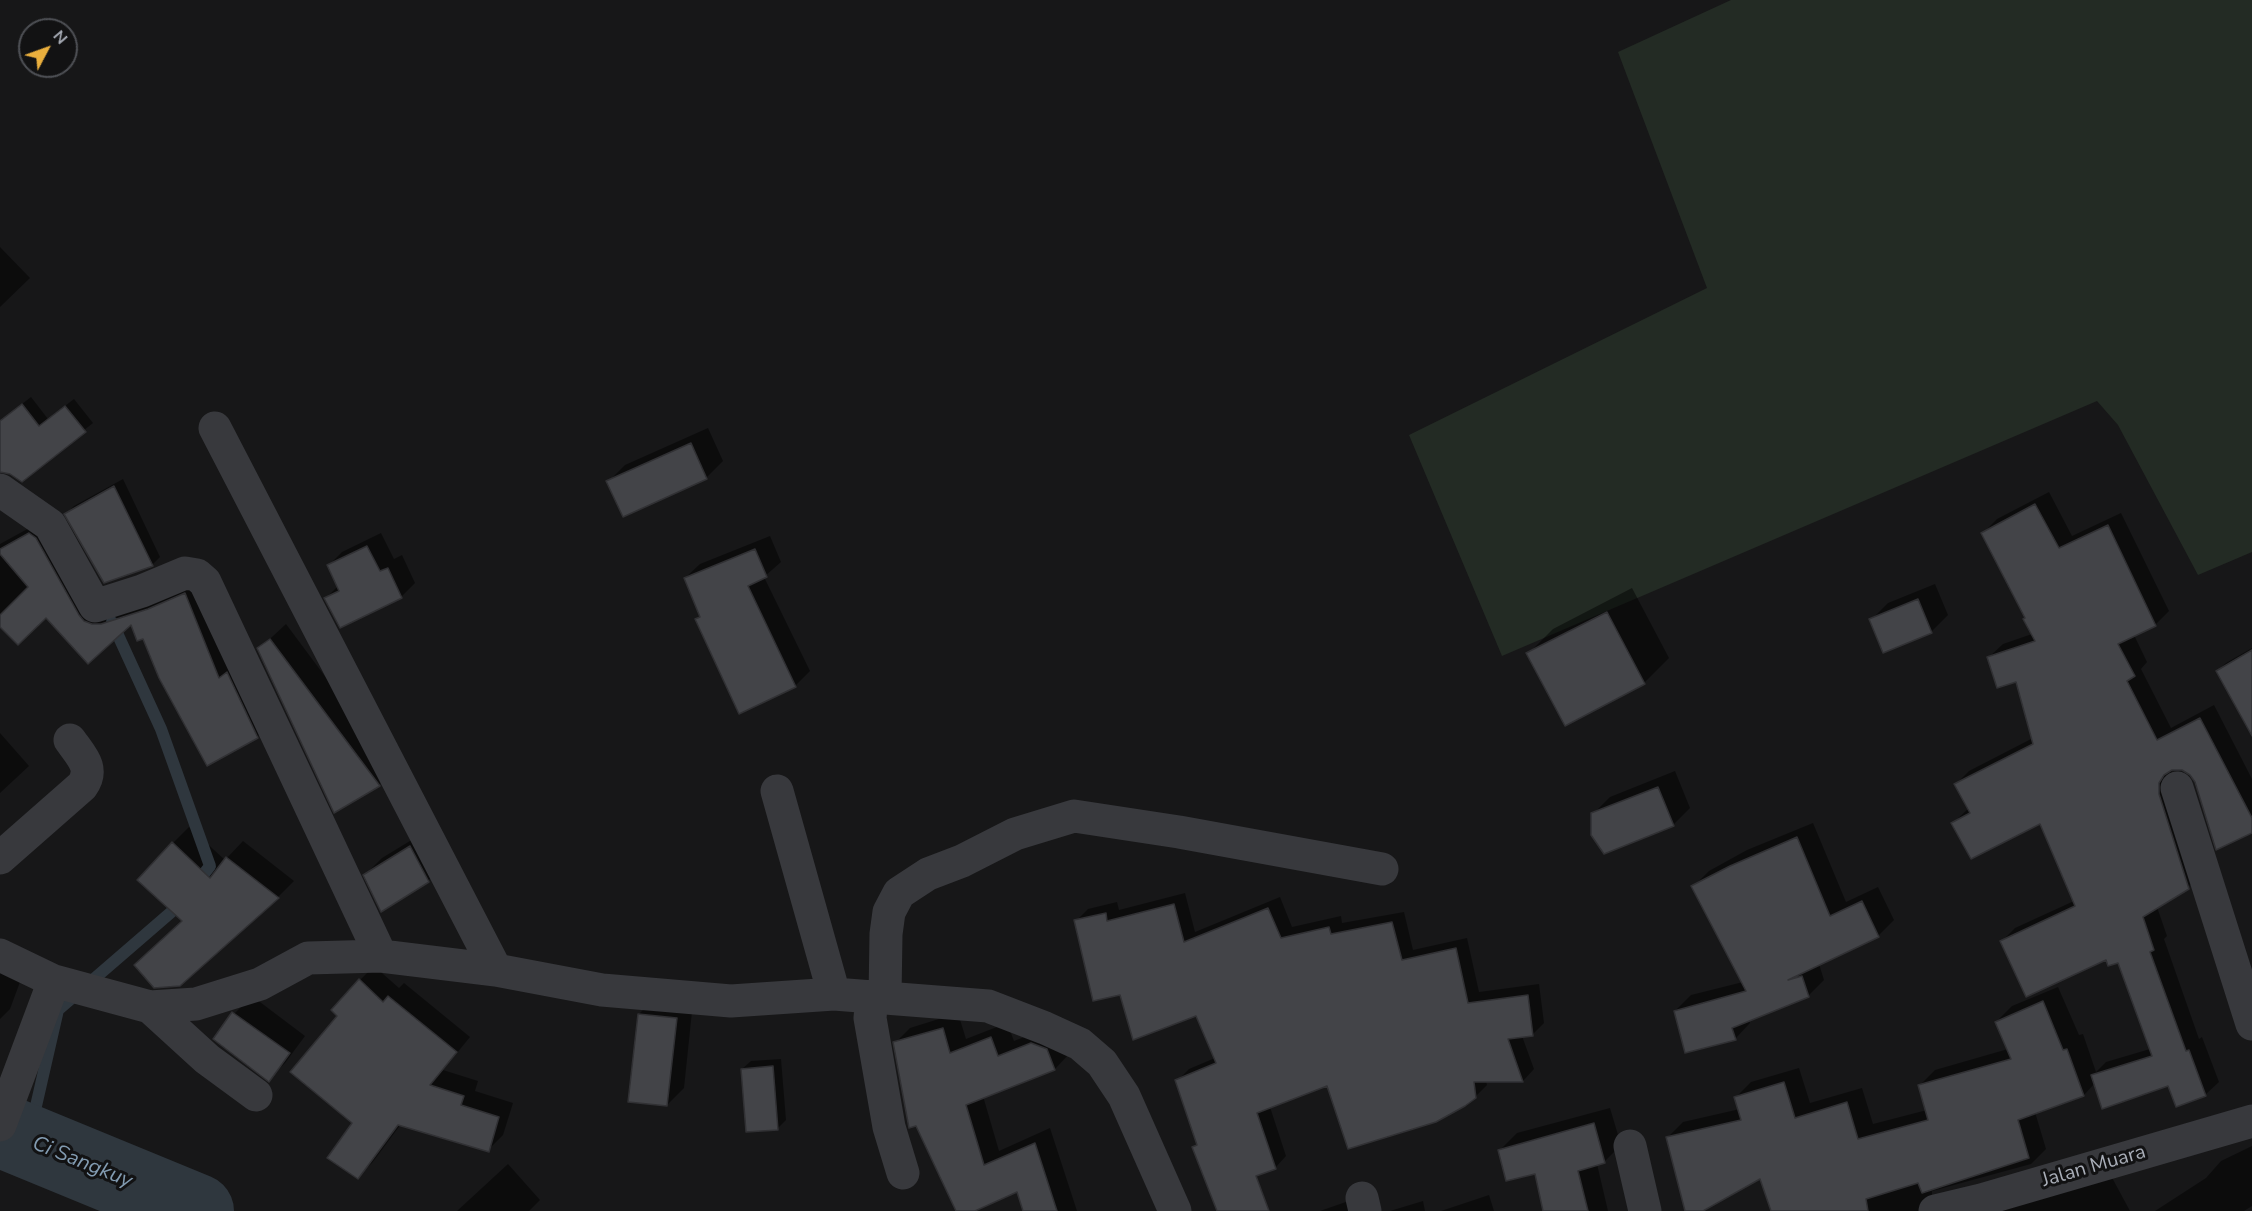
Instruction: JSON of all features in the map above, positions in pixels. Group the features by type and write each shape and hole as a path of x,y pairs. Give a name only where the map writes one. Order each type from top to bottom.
{"street":[{"path":"215,428 496,970"},
{"path":"0,490 50,525 95,606 142,591 185,573 197,575 205,582 381,956"},
{"path":"0,858 82,786 87,778 88,769 70,740"},
{"path":"2177,788 2252,1024"},
{"path":"777,791 834,994"},
{"path":"903,1173 890,1127 870,1018 879,997 889,912 899,893 928,874 962,861 1015,834 1074,816 1179,832 1382,869"},
{"path":"0,956 54,981 150,1007 196,1004 260,984 308,958 381,956 496,970 602,990 731,1000 834,994 988,1006 1080,1044 1102,1063 1124,1096 1175,1211"},
{"path":"0,1125 54,981"},
{"path":"150,1007 207,1059 256,1095"},
{"name":"Jalan Muara","path":"1935,1211 1984,1206 2252,1121"},
{"path":"1630,1146 1645,1211"}],"shaded area":[{"path":"1731,0 2252,0 2252,552 2198,575 2118,425 2097,401 1502,656 1409,435 1707,288 1618,52"}],"building":[{"path":"22,404 39,426 65,406 86,432 22,482 10,474 0,472 0,421"},
{"path":"691,443 707,479 623,517 606,481"},
{"path":"114,486 153,566 104,583 64,514"},
{"path":"2035,504 2059,548 2108,525 2156,626 2118,644 2135,676 2127,681 2157,740 2200,718 2252,818 2252,833 2216,850 2195,782 2190,775 2182,770 2172,770 2164,775 2159,783 2159,794 2189,889 2143,917 2154,950 2150,952 2186,1051 2189,1050 2206,1096 2176,1107 2168,1086 2102,1109 2091,1075 2152,1056 2118,963 2108,966 2106,960 2026,997 2000,941 2075,906 2040,824 1971,859 1951,823 1970,813 1954,784 2033,744 2016,682 1997,688 1987,657 2035,641 1981,533"},
{"path":"29,533 36,538 84,621 101,624 148,609 185,593 219,678 227,672 258,738 207,766 159,678 143,639 137,641 131,625 88,664 46,618 18,645 0,627 0,615 28,587 0,554 0,549"},
{"path":"367,546 380,571 388,568 402,598 340,628 324,598 339,591 327,565"},
{"path":"755,549 767,577 748,586 796,687 739,714 695,619 700,617 684,578"},
{"path":"1918,599 1932,633 1883,653 1869,619"},
{"path":"1607,612 1645,684 1565,726 1526,653"},
{"path":"270,639 380,786 334,813 257,648"},
{"path":"2252,650 2252,736 2216,671"},
{"path":"1658,787 1674,826 1604,854 1591,835 1591,813"},
{"path":"1797,837 1830,916 1862,901 1879,937 1788,980 1802,976 1809,997 1732,1028 1736,1040 1685,1053 1674,1011 1746,991 1691,886"},
{"path":"172,842 210,878 226,857 279,898 180,986 154,988 134,965 182,921 137,880"},
{"path":"410,846 429,882 381,912 363,875"},
{"path":"1174,904 1184,942 1268,908 1281,938 1329,927 1331,934 1392,922 1402,960 1456,948 1468,1003 1528,995 1533,1036 1508,1039 1523,1082 1474,1082 1476,1098 1436,1122 1348,1149 1327,1086 1257,1113 1276,1169 1256,1176 1269,1211 1217,1211 1192,1147 1197,1145 1175,1080 1216,1063 1196,1016 1133,1040 1120,995 1093,1001 1074,920 1106,913 1107,921"},
{"path":"359,979 383,1002 388,996 457,1052 430,1085 464,1096 461,1105 499,1117 489,1152 398,1125 358,1179 327,1158 352,1123 290,1072 337,1016 331,1010"},
{"path":"2043,1001 2063,1050 2067,1049 2084,1096 2018,1120 2029,1158 1922,1193 1918,1183 1866,1199 1868,1211 1771,1211 1760,1179 1703,1211 1685,1211 1666,1137 1741,1120 1734,1097 1784,1082 1795,1118 1847,1102 1858,1139 1928,1120 1918,1085 2011,1059 1995,1022"},
{"path":"232,1012 290,1053 269,1082 213,1039"},
{"path":"638,1014 677,1018 667,1106 628,1102"},
{"path":"943,1028 950,1053 991,1037 998,1056 1031,1043 1047,1049 1055,1070 966,1105 984,1165 1035,1143 1057,1211 1023,1211 1017,1192 975,1211 956,1211 916,1126 909,1128 893,1042"},
{"path":"773,1066 778,1130 746,1132 741,1069"},
{"path":"1594,1123 1605,1163 1578,1171 1588,1211 1543,1211 1535,1174 1506,1181 1498,1150"}],"waterway":[{"path":"112,622 161,729 210,866 196,884"},
{"path":"28,1141 58,1010 176,908 183,899"},
{"name":"Ci Sangkuy","path":"0,1130 197,1211"}]}
